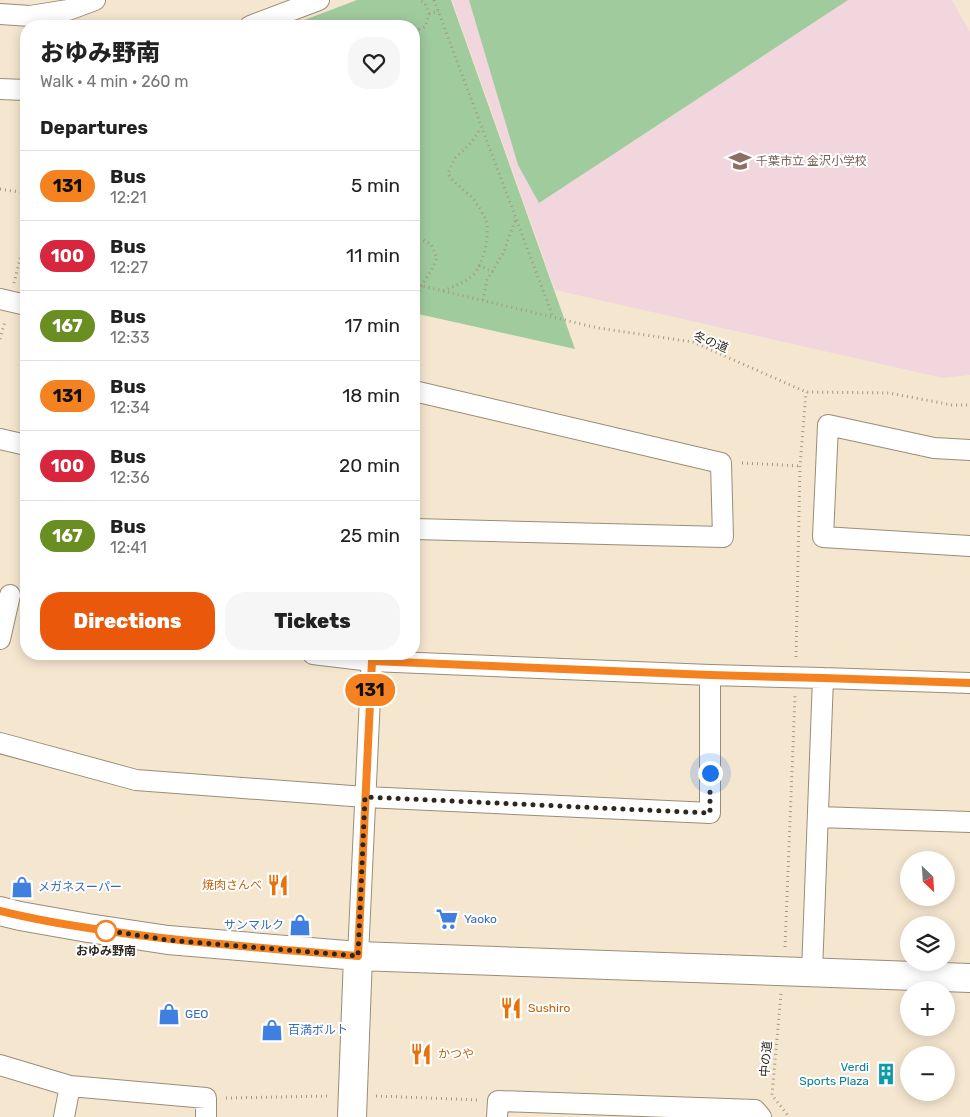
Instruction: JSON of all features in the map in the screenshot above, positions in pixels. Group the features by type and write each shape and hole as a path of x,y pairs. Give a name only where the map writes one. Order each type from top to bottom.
{"street":[{"path":"0,14 30,16 68,10 95,0"},
{"path":"264,20 306,2"},
{"path":"0,89 20,90"},
{"path":"0,299 20,304"},
{"path":"420,392 721,463 723,537 420,528"},
{"path":"970,450 934,448 828,425 823,538 970,546"},
{"path":"0,439 20,444"},
{"path":"0,639 12,595"},
{"path":"352,1106 372,660"},
{"path":"412,660 710,675 970,683"},
{"path":"0,743 136,780 365,797 710,813 710,675"},
{"path":"812,972 823,678"},
{"path":"818,817 970,822"},
{"path":"0,911 88,928 168,940 358,956 970,978"},
{"path":"0,1065 70,1086 206,1108"},
{"path":"64,1117 70,1086"},
{"path":"497,1109 755,1110 761,1117"}],"path":[{"path":"419,0 425,3 429,14 425,26 420,28"},
{"path":"434,0 552,317"},
{"path":"429,14 439,11"},
{"path":"442,291 462,283 474,274 484,257 487,240 486,221 476,202 450,178 448,173 455,158 471,143 482,127"},
{"path":"0,189 20,192"},
{"path":"483,300 487,280 504,252 516,219"},
{"path":"420,239 431,244 437,258 420,290"},
{"path":"479,265 493,272"},
{"name":"冬の道","path":"421,286 598,328 693,342 806,392 889,393 952,405 970,406"},
{"path":"721,463 800,466"},
{"name":"中の道","path":"780,996 772,1095 790,1117"},
{"path":"206,1108 352,1106 497,1109"}],"shaded area":[{"name":"千葉市立 金沢小学校","path":"452,0 952,0 970,32 970,375 943,378 555,290"}],"green space":[{"path":"357,0 451,0 575,349 420,314 420,20 304,20"},
{"path":"469,0 848,0 539,203 518,165"}],"bus line":[{"name":"131","path":"0,911 88,928 168,940 358,956 372,661 710,675 970,683"}],"place":[{"name":"千葉市立 金沢小学校","path":"740,161"},
{"name":"焼肉さんべ","path":"278,885"},
{"name":"メガネスーパー","path":"22,887"},
{"name":"Yaoko","path":"447,919"},
{"name":"サンマルク","path":"300,925"},
{"name":"おゆみ野南","path":"106,931"},
{"name":"Sushiro","path":"511,1008"},
{"name":"GEO","path":"169,1014"},
{"name":"百満ボルト","path":"272,1030"},
{"name":"かつや","path":"421,1054"},
{"name":"Verdi Sports Plaza","path":"886,1074"}],"route":[{"path":"106,931 104,930 168,940 358,956 365,797 710,813 710,773"}]}
